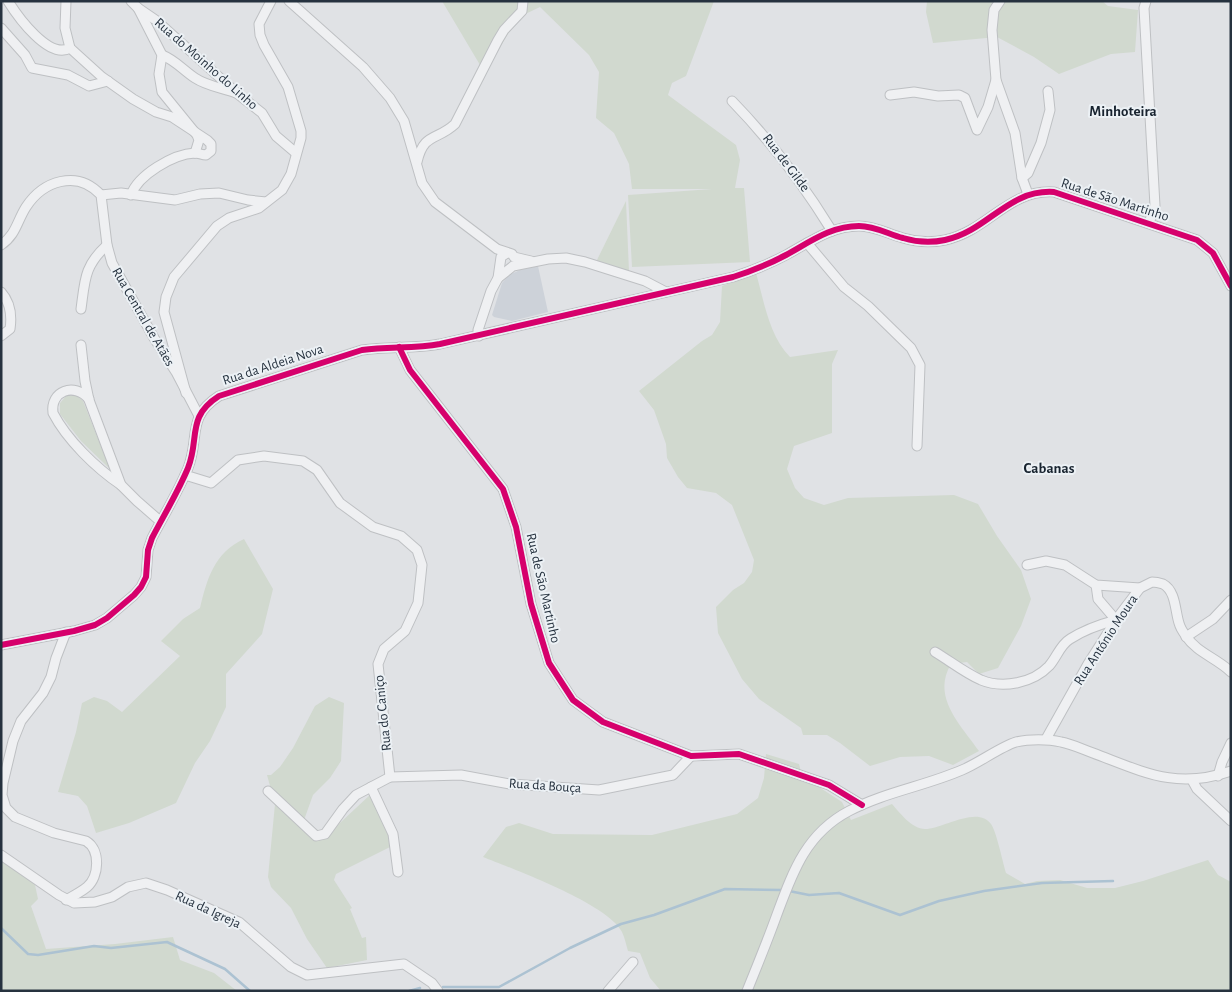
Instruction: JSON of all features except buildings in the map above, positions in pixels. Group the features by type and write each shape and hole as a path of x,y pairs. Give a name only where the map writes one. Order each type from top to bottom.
{"street":[{"path":"8,1 22,24 38,37 57,50 66,51 70,48"},
{"path":"66,1 64,28 70,48 108,81 133,99 156,112 172,117 209,142 212,148 206,155 195,153 176,158 148,173 138,183 131,195"},
{"path":"1,645 66,632 101,622 138,592 146,577 150,543 190,466 199,416 186,393 164,312 164,305 171,283 181,267 193,257 223,221 251,212 282,190 291,174 301,138 301,130 288,87 260,35 259,24 271,1"},
{"path":"289,1 363,67 390,98 404,121 422,183 436,202 506,259 531,261 566,258 645,281 666,292"},
{"path":"417,163 420,148 429,139 455,124 501,35 522,11 523,1"},
{"path":"1000,1 994,10 992,30 996,80 1015,133 1022,178 1028,194"},
{"path":"1146,1 1144,8 1155,206 1149,223"},
{"path":"134,5 162,55 179,65 195,78 239,95"},
{"name":"Rua do Moinho do Linho","path":"134,5 148,14 262,113 276,136 296,153"},
{"path":"1,28 24,54 32,68 68,75 89,86 108,81"},
{"path":"162,55 159,74 162,92 197,135 199,140 195,153"},
{"path":"890,95 914,92 938,96 960,95 965,98 977,130 988,107 996,80"},
{"path":"1022,178 1028,174 1041,143 1050,110 1048,91"},
{"name":"Rua de Gilde","path":"732,101 760,129 779,153 808,191 832,231"},
{"path":"1,245 13,234 32,198 52,184 64,180 76,181 95,189 101,195 114,193 175,200 219,192 248,200 266,202"},
{"name":"Rua de São Martinho","path":"807,243 819,235 860,226 874,227 903,238 919,241 944,240 972,230 1028,194 1042,191 1054,192 1197,240 1212,253 1231,286"},
{"name":"Rua Central de Atães","path":"101,195 107,245 112,263 186,393"},
{"path":"807,243 844,287 875,312 911,348 920,365 917,446"},
{"name":"Rua da Aldeia Nova","path":"199,416 208,403 219,396 362,350 378,347 424,347 479,336 741,274 767,264 807,243"},
{"path":"81,309 88,268 107,245"},
{"path":"479,336 478,330 491,291 506,259"},
{"path":"1,292 7,301 11,323 10,329 1,336"},
{"path":"81,345 89,400 121,485"},
{"name":"Rua de São Martinho","path":"399,347 410,370 503,489 516,527 531,604 549,664 573,700 603,722 691,756 739,754 830,784 862,805"},
{"path":"89,400 78,390 66,391 57,397 53,408 54,413 87,456 160,521"},
{"name":"Rua do Caniço","path":"186,475 211,483 238,460 264,456 303,461 317,470 340,503 372,527 402,536 417,550 422,565 418,603 405,631 384,649 378,664 390,777"},
{"path":"1027,565 1046,561 1065,565 1096,585 1140,588"},
{"name":"Rua António Moura","path":"1046,740 1088,664 1116,620 1140,588 1152,582 1164,585 1172,594 1179,624 1186,637"},
{"path":"935,652 982,680 994,683 1015,683 1038,675 1050,665 1061,648 1070,639 1098,625 1116,620 1098,599 1096,585"},
{"path":"1231,600 1213,619 1186,637 1196,648 1223,664 1231,672"},
{"path":"66,632 51,677 43,694 21,721 16,733 2,790 6,808 15,817 38,828 86,841 92,846 97,859 96,872 93,879 87,888 66,900"},
{"path":"747,991 795,867 813,840 834,820 862,805 887,794 918,786 962,770 1016,742 1046,740 1071,744 1163,777 1192,780 1218,776 1231,771"},
{"path":"1218,776 1231,743"},
{"name":"Rua da Bouça","path":"390,777 460,775 510,784 599,790 673,775 691,756"},
{"path":"268,791 316,836 325,834 356,795 390,777"},
{"path":"1192,780 1197,789 1231,821"},
{"path":"371,787 393,834 398,872"},
{"name":"Rua da Igreja","path":"1,855 66,900 74,903 96,902 112,897 128,887 146,883 239,922 291,967 307,975 404,964 432,983 438,991"},
{"path":"608,991 633,962"}],"shaded area":[{"path":"442,1 714,1 686,76 672,83 668,95 736,145 740,160 735,188 744,188 750,262 632,267 628,195 712,189 632,189 629,164 614,133 596,118 599,72 589,55 540,7 517,18 498,51 483,70"},
{"path":"927,1 1102,1 1108,6 1138,10 1135,52 1111,54 1059,74 1034,57 997,37 933,43 926,12"},
{"path":"626,201 629,271 596,262"},
{"path":"538,266 548,312 512,321 494,317 492,315 502,283 509,275 520,270"},
{"path":"756,273 772,329 783,349 790,357 838,350 832,364 832,433 794,446 787,469 795,488 804,498 824,505 848,498 954,495 978,504 997,536 1021,570 1031,599 1021,626 998,668 979,674 967,662 951,664 946,676 944,688 946,699 957,721 979,751 953,765 929,756 900,757 870,766 827,735 803,735 801,728 759,699 742,679 718,633 716,607 733,590 744,583 752,572 754,560 732,505 716,493 687,488 678,477 667,458 666,444 654,410 639,391 712,335 720,322 722,286"},
{"path":"67,395 77,396 83,401 110,469 81,441 60,414 60,403"},
{"path":"244,539 273,589 262,634 226,674 226,707 210,741 195,763 176,803 129,823 96,833 87,806 78,796 58,792 76,732 82,703 94,697 107,701 122,712 180,656 161,641 183,619 200,608 213,568 225,552"},
{"path":"329,697 344,703 341,761 330,778 313,795 304,820 326,836 371,794 385,818 390,847 336,874 334,880 352,908 350,909 362,938 366,937 367,960 327,968 307,939 291,908 271,887 268,877 275,804 267,775 271,775 280,767 293,748 315,706"},
{"path":"766,754 799,764 802,776 842,802 851,820 892,804 907,820 915,826 925,829 969,817 985,819 991,824 995,833 1006,873 1025,884 1037,881 1060,880 1087,888 1115,888 1208,860 1218,875 1231,882 1231,991 661,991 650,978 640,953 628,951 622,932 613,921 599,910 580,899 483,857 506,827 519,823 553,834 652,835 737,814 758,798 764,778"},
{"path":"1,860 20,870 35,885 38,899 31,906 46,949 115,944 173,937 180,960 214,973 237,991 1,991"}],"waterway":[{"path":"789,891 809,895 839,893 900,915 939,901 984,891 1042,883 1113,881"},
{"path":"443,987 499,987 570,948 621,924 654,915 725,889 783,890"},
{"path":"1,928 28,954 38,955 94,946 111,948 167,942 225,969 250,991"},
{"path":"409,991 420,988"}],"cycle path":[{"path":"1,645 95,625 107,618 141,587 146,577 148,550 152,538 188,468 198,420 209,404 219,396 362,350 440,344 733,277 754,270 830,232 849,227 871,227 918,241 934,242 945,240 974,228 1011,203 1038,193 1054,192 1197,240 1213,253 1231,286"},
{"path":"399,347 410,370 503,489 516,527 531,604 549,663 573,700 603,722 691,756 739,754 829,785 862,805"}],"district":[{"name":"Minhoteira","path":"1123,111"},
{"name":"Cabanas","path":"1049,468"}]}
